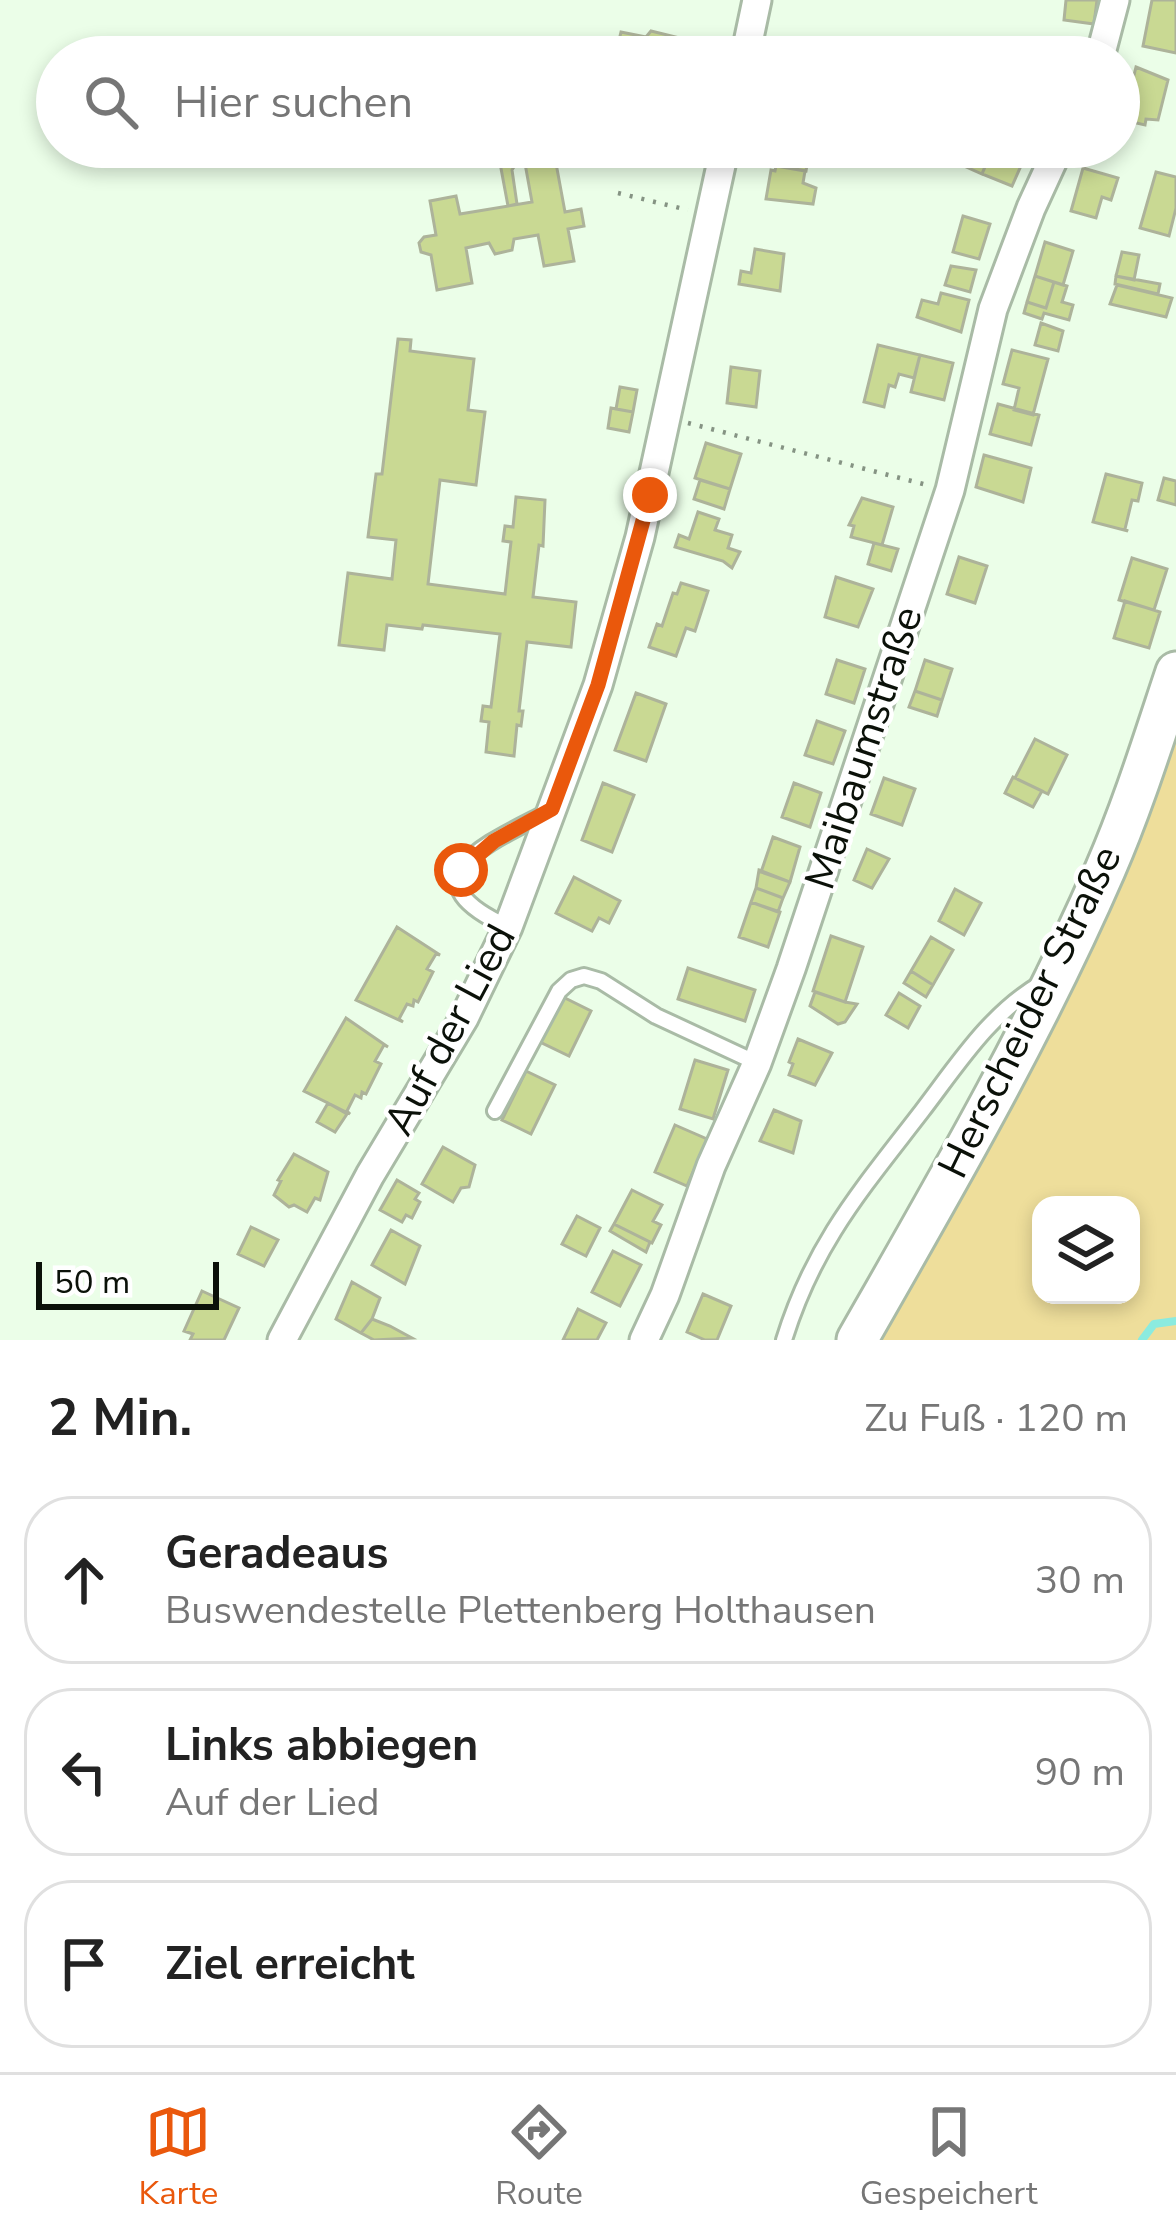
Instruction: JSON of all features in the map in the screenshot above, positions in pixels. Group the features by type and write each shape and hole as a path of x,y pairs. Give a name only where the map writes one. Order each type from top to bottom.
{"main road":[{"name":"Herscheider Straße","path":"857,1340 990,1106 1057,974 1107,866 1176,672"}],"street":[{"path":"749,36 757,0"},
{"path":"1106,36 1115,0"},
{"name":"Auf der Lied","path":"282,1340 370,1175 464,1018 508,927 598,685 640,537 721,168"},
{"name":"Maibaumstraße","path":"644,1340 757,1063 950,490 993,309 1050,168"}],"lane":[{"path":"508,927 466,904 458,893 461,870 494,841 552,809"},
{"path":"784,1340 825,1240 856,1193 984,1030 1022,994 1057,974"},
{"path":"495,1112 559,992 571,980 584,976 757,1063"}],"path":[{"path":"618,193 711,215"},
{"path":"667,417 826,462 950,490"}],"shaded area":[{"path":"1176,721 1176,1340 874,1340"}],"building":[{"path":"1066,0 1097,0 1094,24 1064,20"},
{"path":"1152,0 1176,0 1176,53 1143,46"},
{"path":"1140,69 1168,80 1158,120 1146,119 1145,125 1140,124"},
{"path":"501,168 513,168 517,204 508,206"},
{"path":"526,168 557,168 565,212 581,209 584,226 568,229 574,261 544,266 538,235 514,239 512,250 495,254 489,243 466,248 472,283 437,290 431,255 421,252 419,243 436,235 430,201 456,196 460,214 532,202"},
{"path":"984,168 1020,168 1012,186 982,174"},
{"path":"1083,168 1118,178 1111,200 1102,197 1096,218 1071,211"},
{"path":"771,170 805,171 803,183 816,188 813,204 766,199"},
{"path":"1156,172 1176,177 1176,208 1169,236 1140,228"},
{"path":"963,216 990,224 979,259 953,252"},
{"path":"1045,242 1073,251 1063,285 1035,276"},
{"path":"755,249 784,254 780,291 739,284 741,271 751,273"},
{"path":"1122,252 1139,255 1134,280 1116,276"},
{"path":"951,266 976,270 970,292 945,285"},
{"path":"1035,276 1054,282 1046,308 1027,302"},
{"path":"1116,276 1160,284 1158,294 1115,284"},
{"path":"1054,282 1067,286 1062,302 1073,305 1069,320 1024,313 1027,302 1046,308"},
{"path":"1117,285 1172,298 1166,317 1110,304"},
{"path":"941,293 969,300 961,332 917,317 922,300 938,304"},
{"path":"1041,323 1063,331 1058,351 1035,345"},
{"path":"398,339 411,340 410,351 474,359 468,410 485,412 476,485 440,480 428,584 505,594 511,542 503,541 505,526 513,527 516,497 545,500 543,546 539,545 533,597 576,602 571,647 527,642 519,711 523,711 514,756 486,752 489,722 481,721 483,706 491,707 500,634 387,625 384,650 339,645 348,573 392,579 396,540 368,537 376,474 382,474"},
{"path":"878,345 920,355 914,378 899,374 895,387 889,385 884,407 864,402"},
{"path":"1012,350 1048,359 1033,415 1014,410 1019,388 1003,384"},
{"path":"920,355 953,363 944,400 911,392"},
{"path":"731,367 760,371 756,407 727,403"},
{"path":"620,387 637,390 633,412 616,409"},
{"path":"998,404 1039,415 1031,445 990,434"},
{"path":"611,408 633,412 629,432 608,428"},
{"path":"706,443 741,454 730,489 695,478"},
{"path":"984,455 1031,468 1023,502 976,487"},
{"path":"1106,474 1142,483 1138,501 1132,500 1128,531 1093,522"},
{"path":"1164,478 1176,481 1176,505 1158,500"},
{"path":"700,480 730,489 724,509 694,499"},
{"path":"862,498 893,507 882,545 851,537 854,526 849,525"},
{"path":"698,512 719,519 715,530 732,535 728,548 740,552 732,568 675,547 679,535 689,539"},
{"path":"874,543 898,549 891,571 868,564"},
{"path":"959,557 987,566 975,603 947,594"},
{"path":"1132,558 1167,569 1154,610 1119,600"},
{"path":"836,577 873,589 858,627 825,617"},
{"path":"681,583 708,591 695,631 686,628 676,656 649,647"},
{"path":"1125,601 1160,612 1149,648 1114,638"},
{"path":"837,660 865,669 854,703 826,694"},
{"path":"925,660 952,669 942,700 915,691"},
{"path":"915,691 942,700 937,716 909,707"},
{"path":"636,693 666,704 646,761 615,750"},
{"path":"817,721 845,731 833,764 805,755"},
{"path":"1035,739 1067,755 1048,794 1015,778"},
{"path":"1013,777 1042,791 1033,807 1005,793"},
{"path":"884,778 915,789 902,825 871,814"},
{"path":"603,783 634,795 612,852 582,840"},
{"path":"794,783 821,793 810,827 782,817"},
{"path":"773,837 800,847 790,882 761,872"},
{"path":"867,849 889,859 872,888 854,880"},
{"path":"759,870 790,882 783,898 756,888"},
{"path":"574,877 620,901 609,923 599,918 592,931 556,913"},
{"path":"756,888 783,898 778,912 751,902"},
{"path":"955,889 981,903 964,935 939,921"},
{"path":"751,902 780,912 768,947 739,937"},
{"path":"397,927 440,955 436,954 427,969 433,972 418,1002 407,1004 399,1019 403,1022 356,1000"},
{"path":"831,936 863,947 845,1002 813,991"},
{"path":"931,937 953,950 933,985 911,971"},
{"path":"688,968 755,990 745,1021 678,999"},
{"path":"911,971 933,985 926,997 904,983"},
{"path":"815,992 857,1004 845,1022 838,1024 810,1006"},
{"path":"899,993 920,1006 908,1028 886,1015"},
{"path":"563,997 591,1011 569,1056 540,1042"},
{"path":"346,1018 388,1047 384,1045 375,1061 381,1064 366,1094 355,1095 347,1111 350,1114 304,1091"},
{"path":"798,1039 832,1053 815,1085 789,1075"},
{"path":"695,1060 728,1070 713,1119 680,1109"},
{"path":"526,1071 555,1085 531,1134 502,1120"},
{"path":"328,1103 347,1114 335,1132 317,1122"},
{"path":"774,1110 801,1121 793,1153 760,1141"},
{"path":"675,1125 707,1139 687,1186 655,1172"},
{"path":"443,1147 475,1165 469,1187 461,1188 453,1202 422,1184"},
{"path":"294,1154 328,1172 320,1200 315,1198 307,1212 289,1207 274,1195"},
{"path":"397,1180 419,1193 412,1218 406,1215 402,1222 380,1210"},
{"path":"632,1190 662,1205 653,1221 661,1225 652,1243 614,1224"},
{"path":"577,1216 600,1228 586,1256 562,1244"},
{"path":"614,1224 650,1242 646,1252 610,1231"},
{"path":"251,1227 278,1240 264,1266 238,1254"},
{"path":"391,1230 420,1246 405,1284 372,1265"},
{"path":"613,1251 641,1265 620,1306 592,1292"},
{"path":"352,1282 380,1298 361,1333 336,1319"},
{"path":"202,1291 239,1308 224,1340 190,1340 193,1334 184,1331"},
{"path":"703,1294 731,1306 717,1340 687,1332"},
{"path":"578,1309 606,1323 597,1340 563,1340"},
{"path":"372,1319 412,1338 374,1340 361,1333"}],"waterway":[{"path":"1142,1340 1154,1324 1176,1321"}],"route":[{"path":"461,870 494,841 552,809 598,685 650,495"}]}
